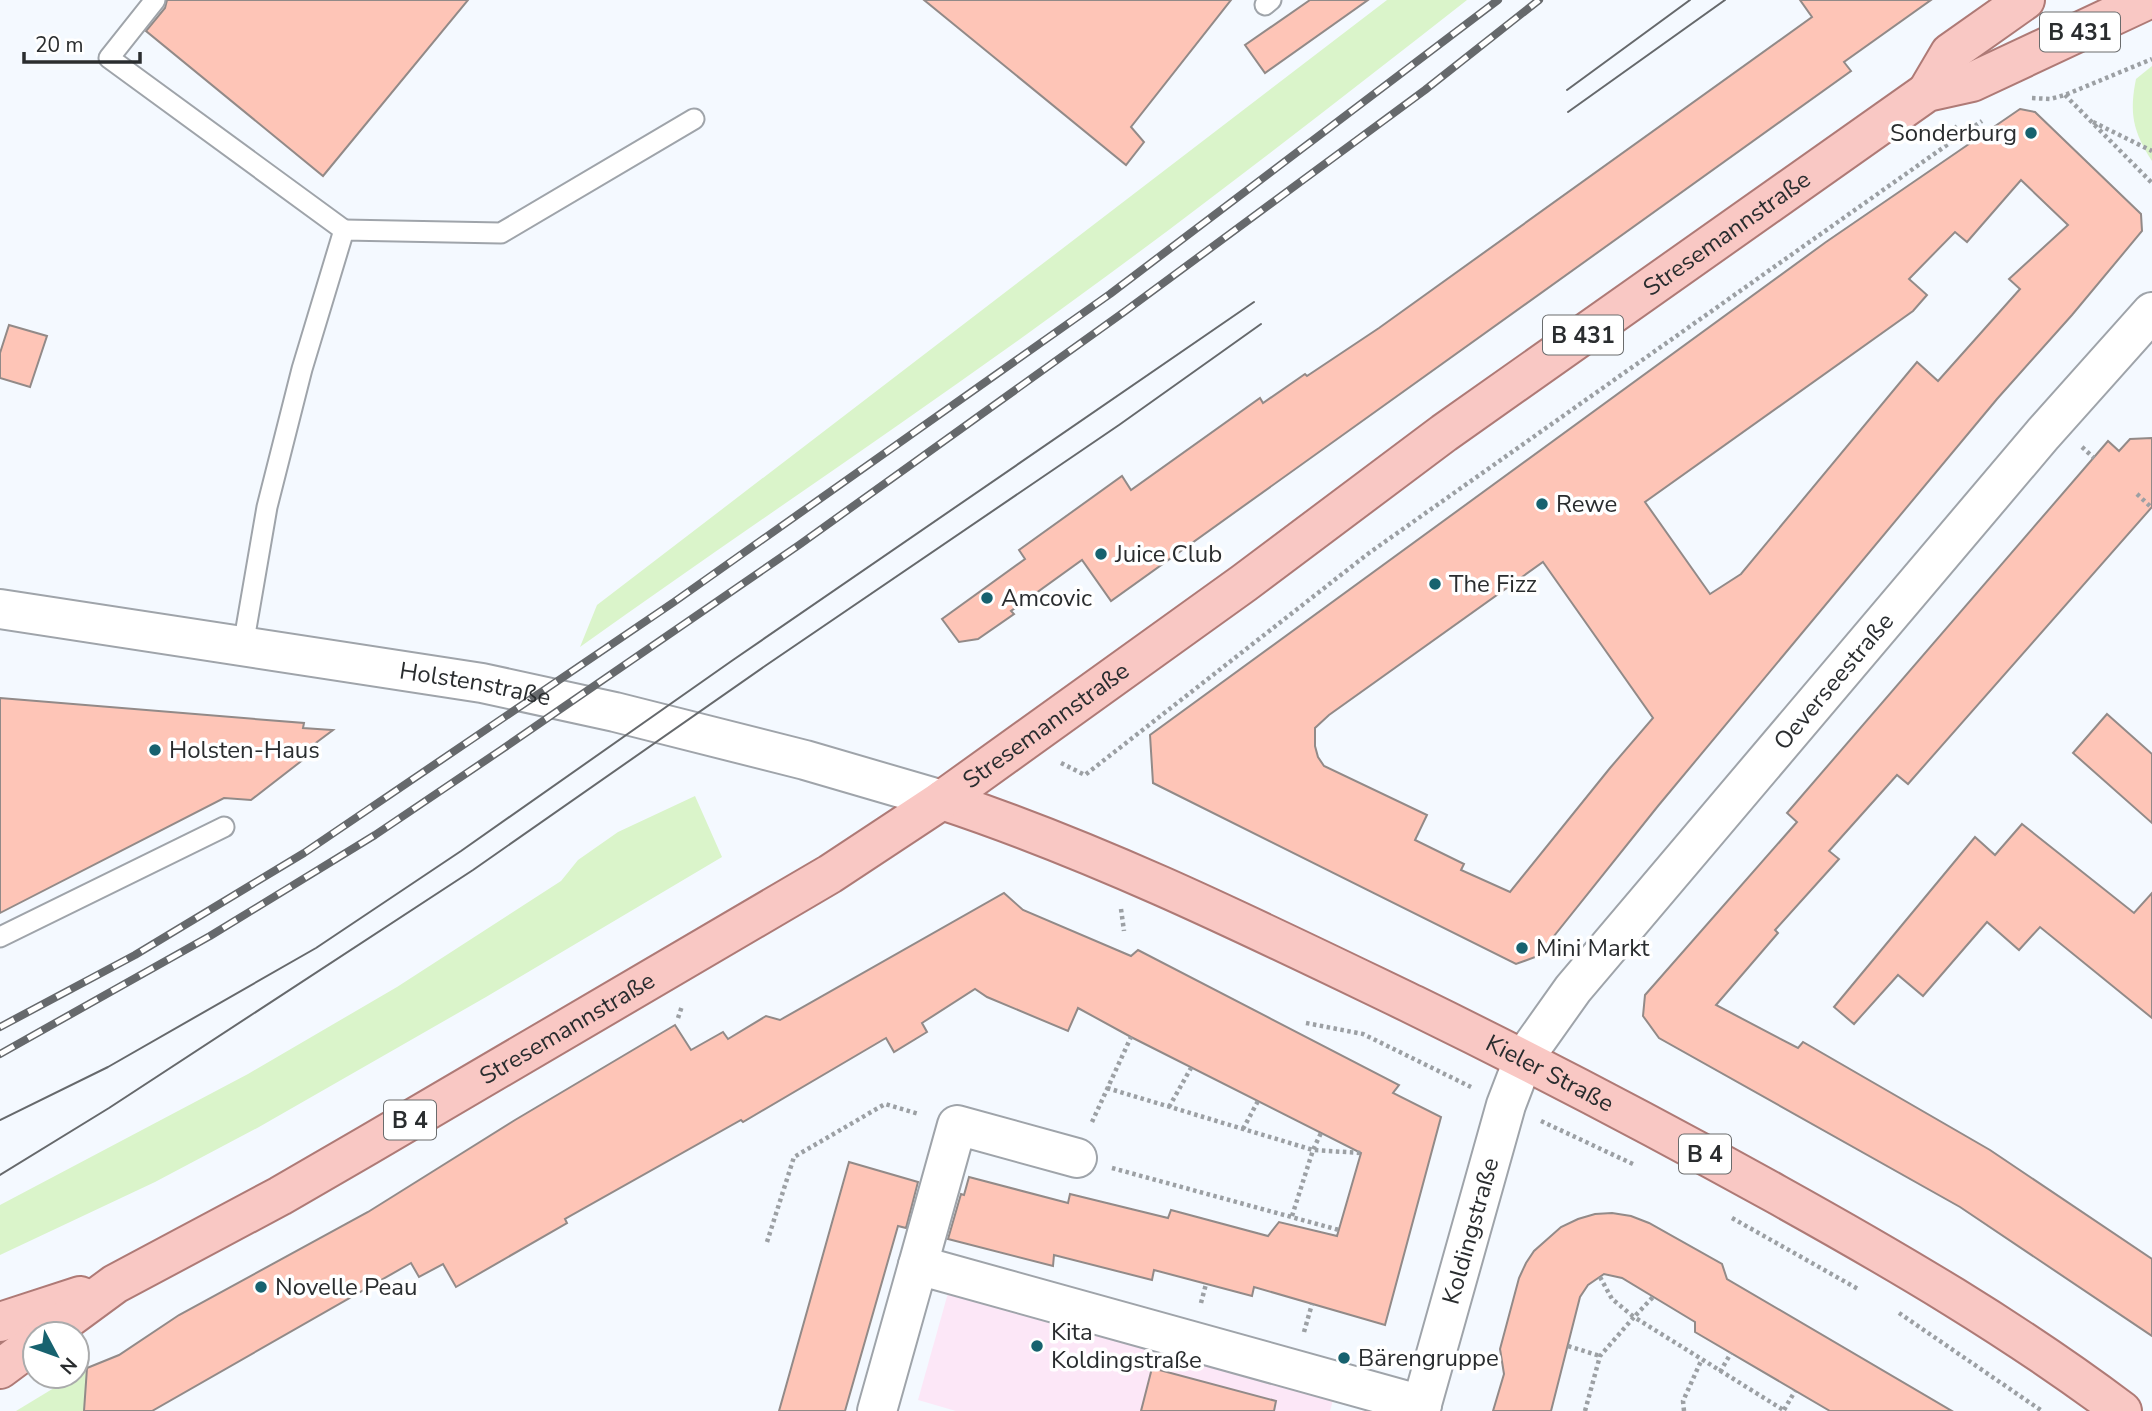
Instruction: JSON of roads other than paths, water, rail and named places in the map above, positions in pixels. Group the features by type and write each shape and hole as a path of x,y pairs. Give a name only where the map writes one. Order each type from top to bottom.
{"main road":[{"name":"Stresemannstraße","path":"1927,92 1950,53 2025,0"},
{"name":"Stresemannstraße","path":"66,1320 116,1284 280,1196 830,874 942,800 1244,583 1399,466 1927,92 1972,82 2147,0"},
{"name":"Kieler Straße","path":"942,800 1020,826 1073,848 1303,952 1524,1058 1899,1262 2068,1371 2122,1411"},
{"name":"Stresemannstraße","path":"0,1322 116,1284"},
{"path":"0,1369 21,1353"}],"street":[{"name":"Oeverseestraße","path":"1524,1058 1573,989 2043,434 2152,312"},
{"name":"Holstenstraße","path":"0,610 481,683 602,709 805,760 942,800"},
{"name":"Koldingstraße","path":"918,1265 1421,1408 1506,1105 1524,1058"},
{"path":"877,1411 957,1125 1077,1158"}],"lane":[{"path":"155,0 109,58 344,230 501,233 694,118"},
{"path":"243,646 267,506 302,369 344,230"},
{"path":"0,937 224,827"}],"tram line":[{"path":"1567,90 1690,0"},
{"path":"1568,112 1725,0"},
{"path":"0,1120 108,1067 316,948 461,851 733,660 1254,302"},
{"path":"0,1175 109,1108 473,870 765,666 1119,425 1261,324"}],"railway":[{"path":"0,1027 135,955 304,853 674,602 1110,294 1498,0"},
{"path":"0,1054 210,936 375,835 501,750 799,545 1124,312 1425,90 1539,0"}],"place":[{"name":"Sonderburg","path":"2031,133"},
{"name":"Rewe","path":"1542,504"},
{"name":"Juice Club","path":"1101,554"},
{"name":"The Fizz","path":"1435,584"},
{"name":"Amcovic","path":"987,598"},
{"name":"Holsten-Haus","path":"155,750"},
{"name":"Mini Markt","path":"1522,948"},
{"name":"Novelle Peau","path":"261,1287"},
{"name":"Kita Koldingstraße","path":"1037,1346"},
{"name":"Bärengruppe","path":"1344,1358"}]}
